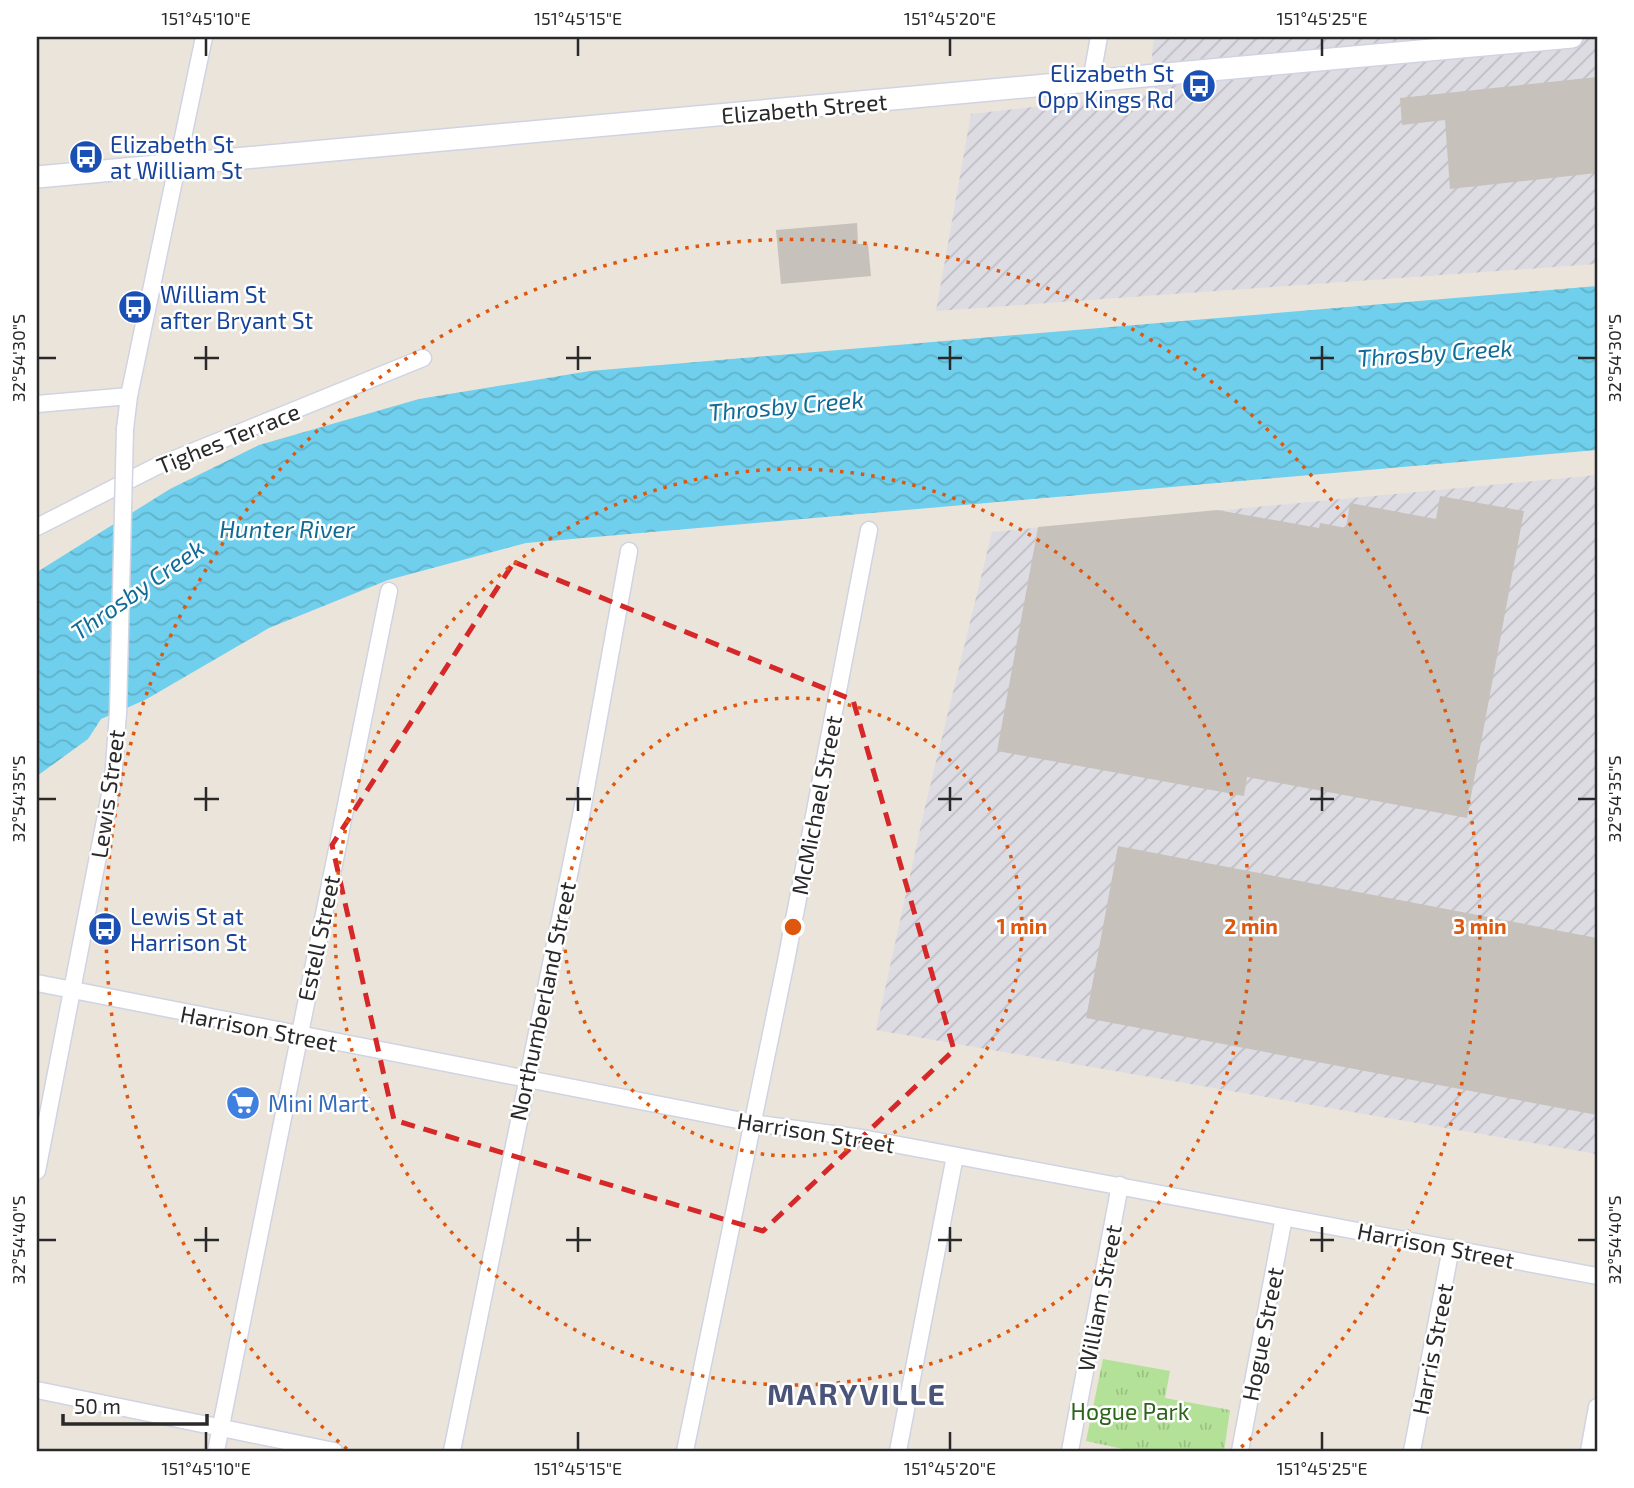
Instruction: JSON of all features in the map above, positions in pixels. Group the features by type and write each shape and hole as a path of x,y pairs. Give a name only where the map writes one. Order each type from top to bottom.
{"main road":[{"name":"Elizabeth Street","path":"37,177 1091,81 1409,44 1572,37"}],"street":[{"path":"37,404 127,404 204,37"},
{"path":"1091,81 1099,37"},
{"name":"Tighes Terrace","path":"37,527 155,467 423,358"},
{"name":"Lewis Street","path":"37,1171 113,779 118,713 127,404"},
{"name":"McMichael Street","path":"685,1451 753,1124 869,530"},
{"name":"Northumberland Street","path":"452,1451 580,816 629,551"},
{"name":"Estell Street","path":"216,1451 389,591"},
{"name":"Harrison Street","path":"37,983 753,1124 862,1138 1597,1276"},
{"path":"898,1451 955,1156"},
{"name":"William Street","path":"1070,1451 1120,1185"},
{"name":"Hogue Street","path":"1240,1451 1284,1216"},
{"name":"Harris Street","path":"1412,1451 1451,1248"},
{"path":"37,1390 334,1451"},
{"path":"1589,1451 1597,1407"}],"highlighted area":[{"path":"514,562 853,700 954,1050 763,1231 394,1120 332,845"}],"shaded area":[{"path":"1154,37 1597,37 1597,264 936,311 971,114 1156,93 1152,54"},
{"path":"1597,475 1597,1154 876,1030 925,807 992,532"}],"green space":[{"name":"Hogue Park","path":"1103,1359 1170,1371 1165,1398 1230,1410 1224,1451 1132,1451 1086,1441"}],"water":[{"name":"Hunter River","path":"1597,286 1597,450 526,543 388,580 269,628 145,700 101,719 88,739 37,776 37,572 170,489 259,445 419,399 590,371"}],"building":[{"path":"1597,77 1597,173 1450,189 1445,120 1402,125 1400,98"},
{"path":"857,223 858,244 868,244 871,276 781,284 776,230"},
{"path":"1440,496 1524,511 1467,818 1247,777 1244,796 997,751 1038,527 1217,510 1319,528 1320,523 1346,528 1350,503 1436,519"},
{"path":"1118,846 1597,938 1597,1115 1086,1018"}],"place":[{"name":"Elizabeth St Opp Kings Rd","path":"1199,86"},
{"name":"Elizabeth St at William St","path":"86,157"},
{"name":"William St after Bryant St","path":"135,307"},
{"name":"Lewis St at Harrison St","path":"105,929"},
{"name":"Mini Mart","path":"243,1103"}],"district":[{"name":"MARYVILLE","path":"857,1393"}],"water label":[{"name":"Throsby Creek","path":"1435,352"},
{"name":"Throsby Creek","path":"786,405"},
{"name":"Throsby Creek","path":"137,589"}]}
